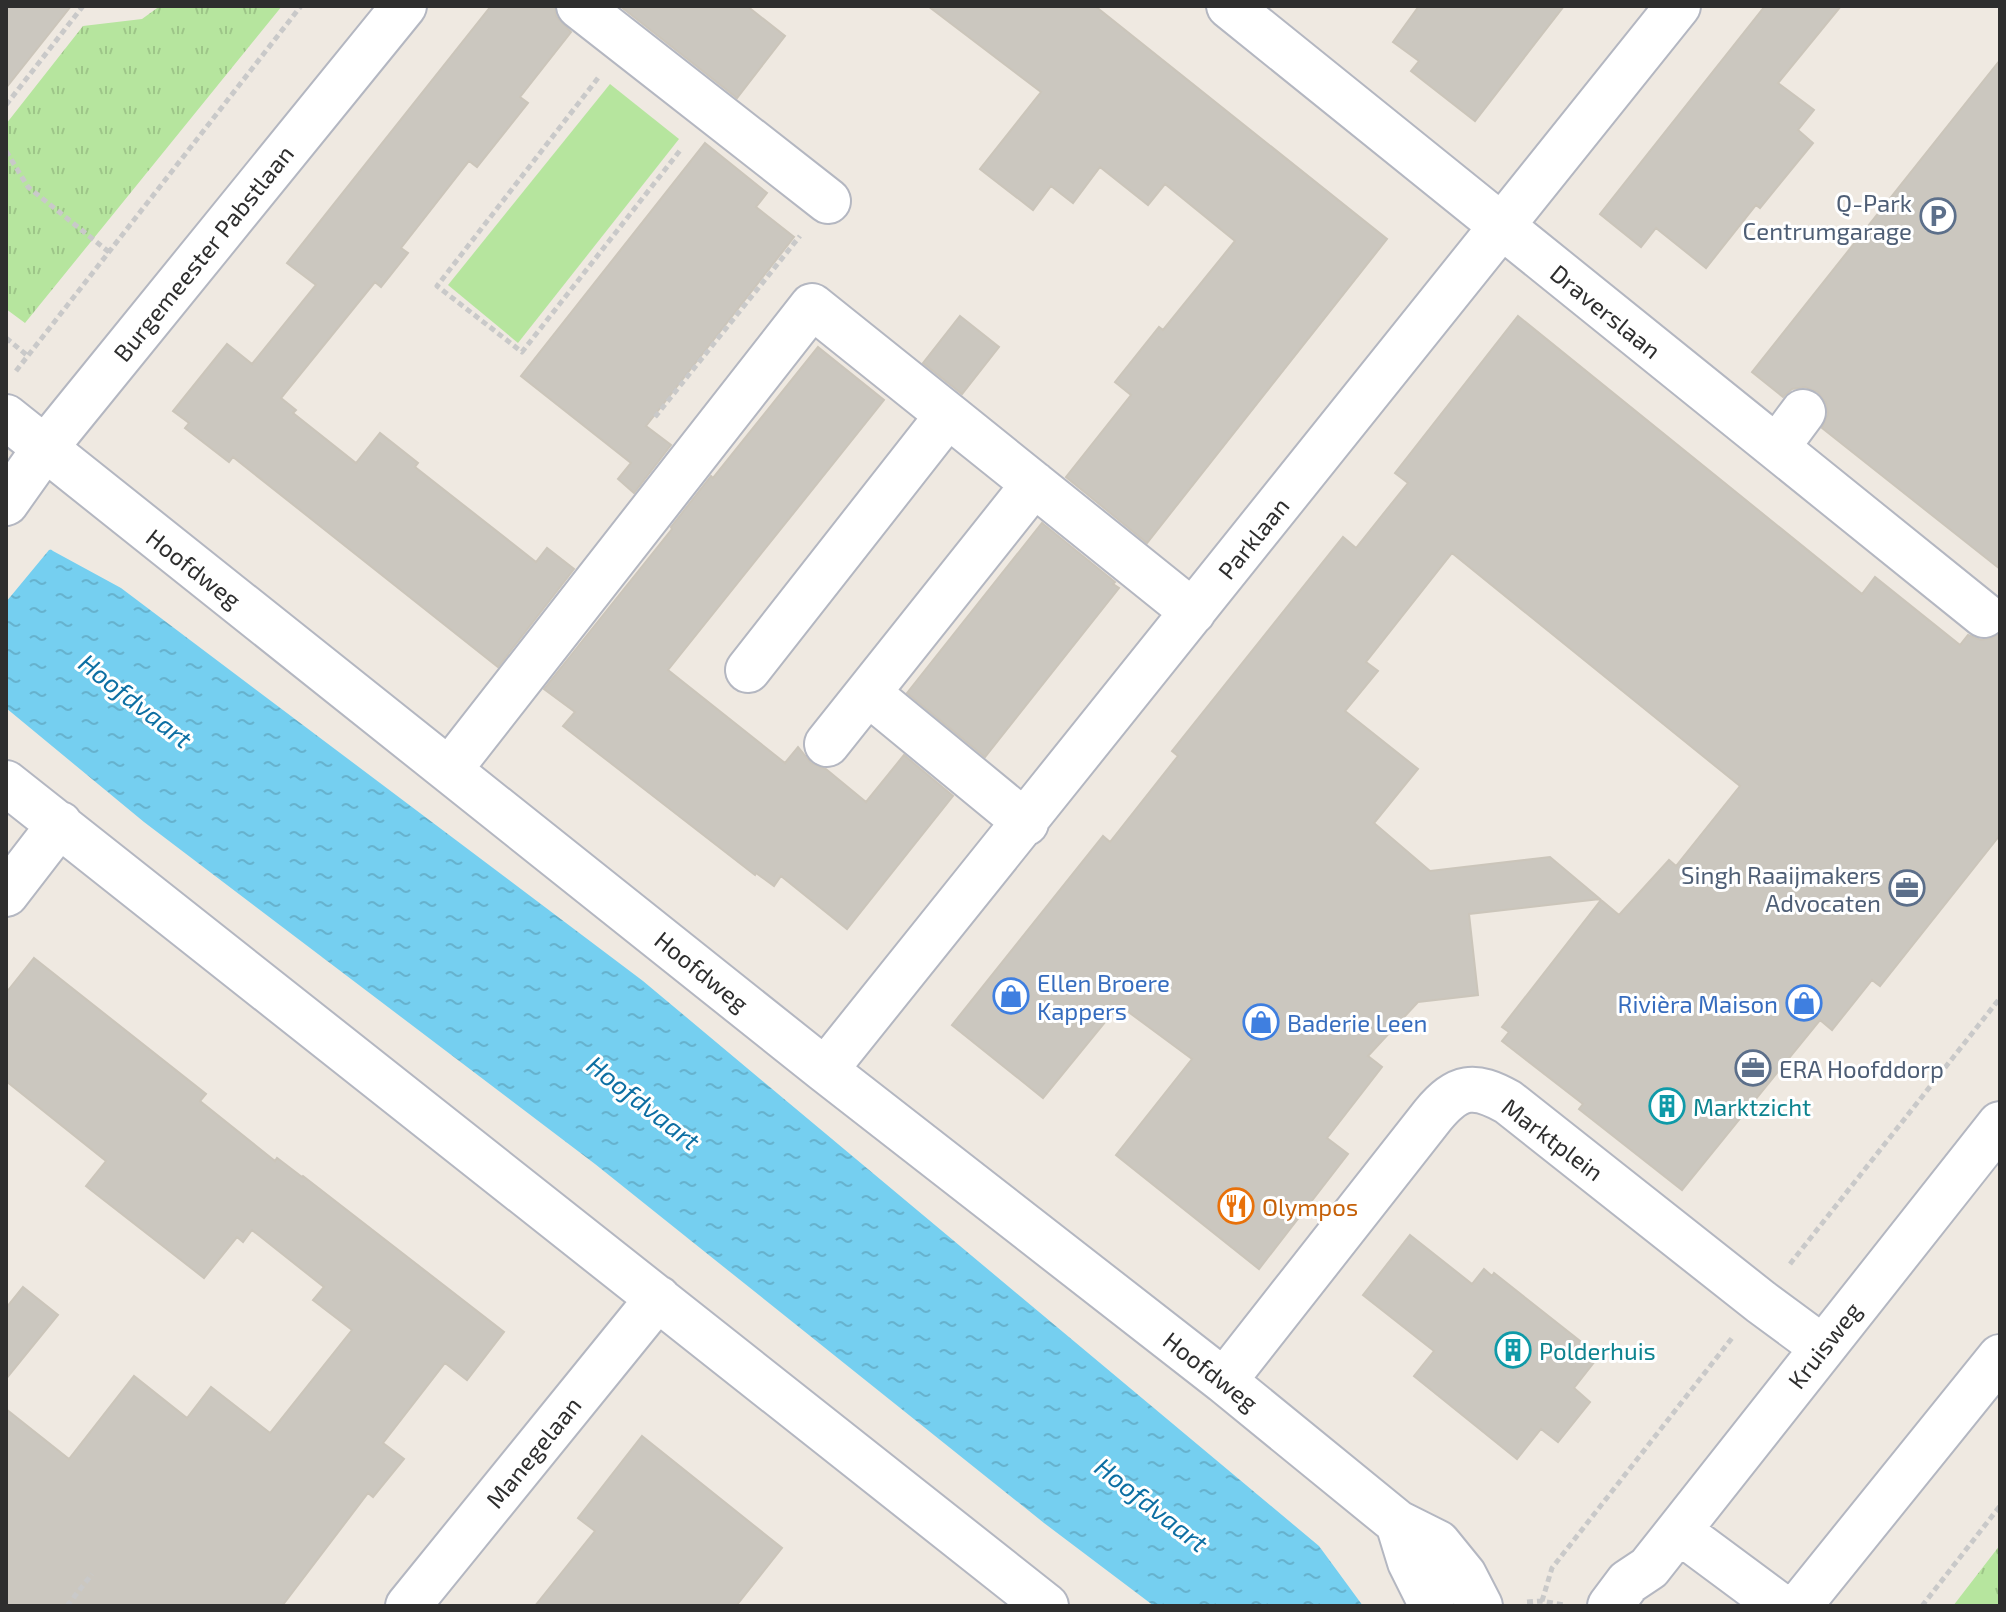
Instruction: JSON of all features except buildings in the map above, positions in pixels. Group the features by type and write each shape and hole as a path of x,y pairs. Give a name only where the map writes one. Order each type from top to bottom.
{"street":[{"name":"Burgemeester Pabstlaan","path":"11,496 45,448 404,6"},
{"path":"579,6 828,201"},
{"name":"Draverslaan","path":"1229,6 1984,615"},
{"name":"Parklaan","path":"825,1070 1678,6"},
{"path":"449,770 812,306 1193,612"},
{"path":"1777,447 1803,412"},
{"path":"748,670 948,415"},
{"name":"Hoofdweg","path":"6,417 825,1070 1224,1381 1398,1523 1438,1543 1464,1575 1496,1604"},
{"path":"827,744 1034,484"},
{"path":"868,693 1026,823"},
{"path":"6,783 1046,1606"},
{"path":"6,894 60,824"},
{"name":"Marktplein","path":"1224,1381 1446,1099 1466,1089 1489,1091 1508,1102 1822,1347"},
{"name":"Kruisweg","path":"1610,1606 1628,1582 1647,1587 1679,1531 2000,1124"},
{"name":"Manegelaan","path":"408,1606 658,1298"},
{"path":"1799,1606 2000,1357"},
{"path":"1398,1523 1410,1562 1432,1606"},
{"path":"1679,1531 1780,1606"}],"path":[{"path":"6,105 83,6"},
{"path":"13,375 301,6"},
{"path":"626,43 437,286 522,352 711,110"},
{"path":"6,151 28,187 109,252"},
{"path":"655,417 828,201"},
{"path":"6,338 28,356"},
{"path":"1922,1606 2000,1506"},
{"path":"67,1606 92,1574"},
{"path":"1496,1604 1542,1601 1569,1606"}],"green space":[{"path":"160,6 282,6 25,323 6,309 6,124 83,26 142,19"},
{"path":"610,84 679,139 518,343 448,285"},
{"path":"2000,1545 2000,1606 1953,1606"}],"water":[{"name":"Hoofdvaart","path":"6,514 53,551 121,588 643,981 1319,1546 1363,1606 1154,1606 1044,1523 595,1164 144,822 6,708"}],"pier":[{"path":"6,510 57,548 49,550 6,602"}],"place":[{"name":"Q-Park Centrumgarage","path":"1938,216"},
{"name":"Singh Raaijmakers Advocaten","path":"1907,888"},
{"name":"Ellen Broere Kappers","path":"1011,996"},
{"name":"Rivièra Maison","path":"1804,1003"},
{"name":"Baderie Leen","path":"1261,1022"},
{"name":"ERA Hoofddorp","path":"1753,1068"},
{"name":"Marktzicht","path":"1667,1106"},
{"name":"Olympos","path":"1236,1206"},
{"name":"Polderhuis","path":"1513,1350"}]}
